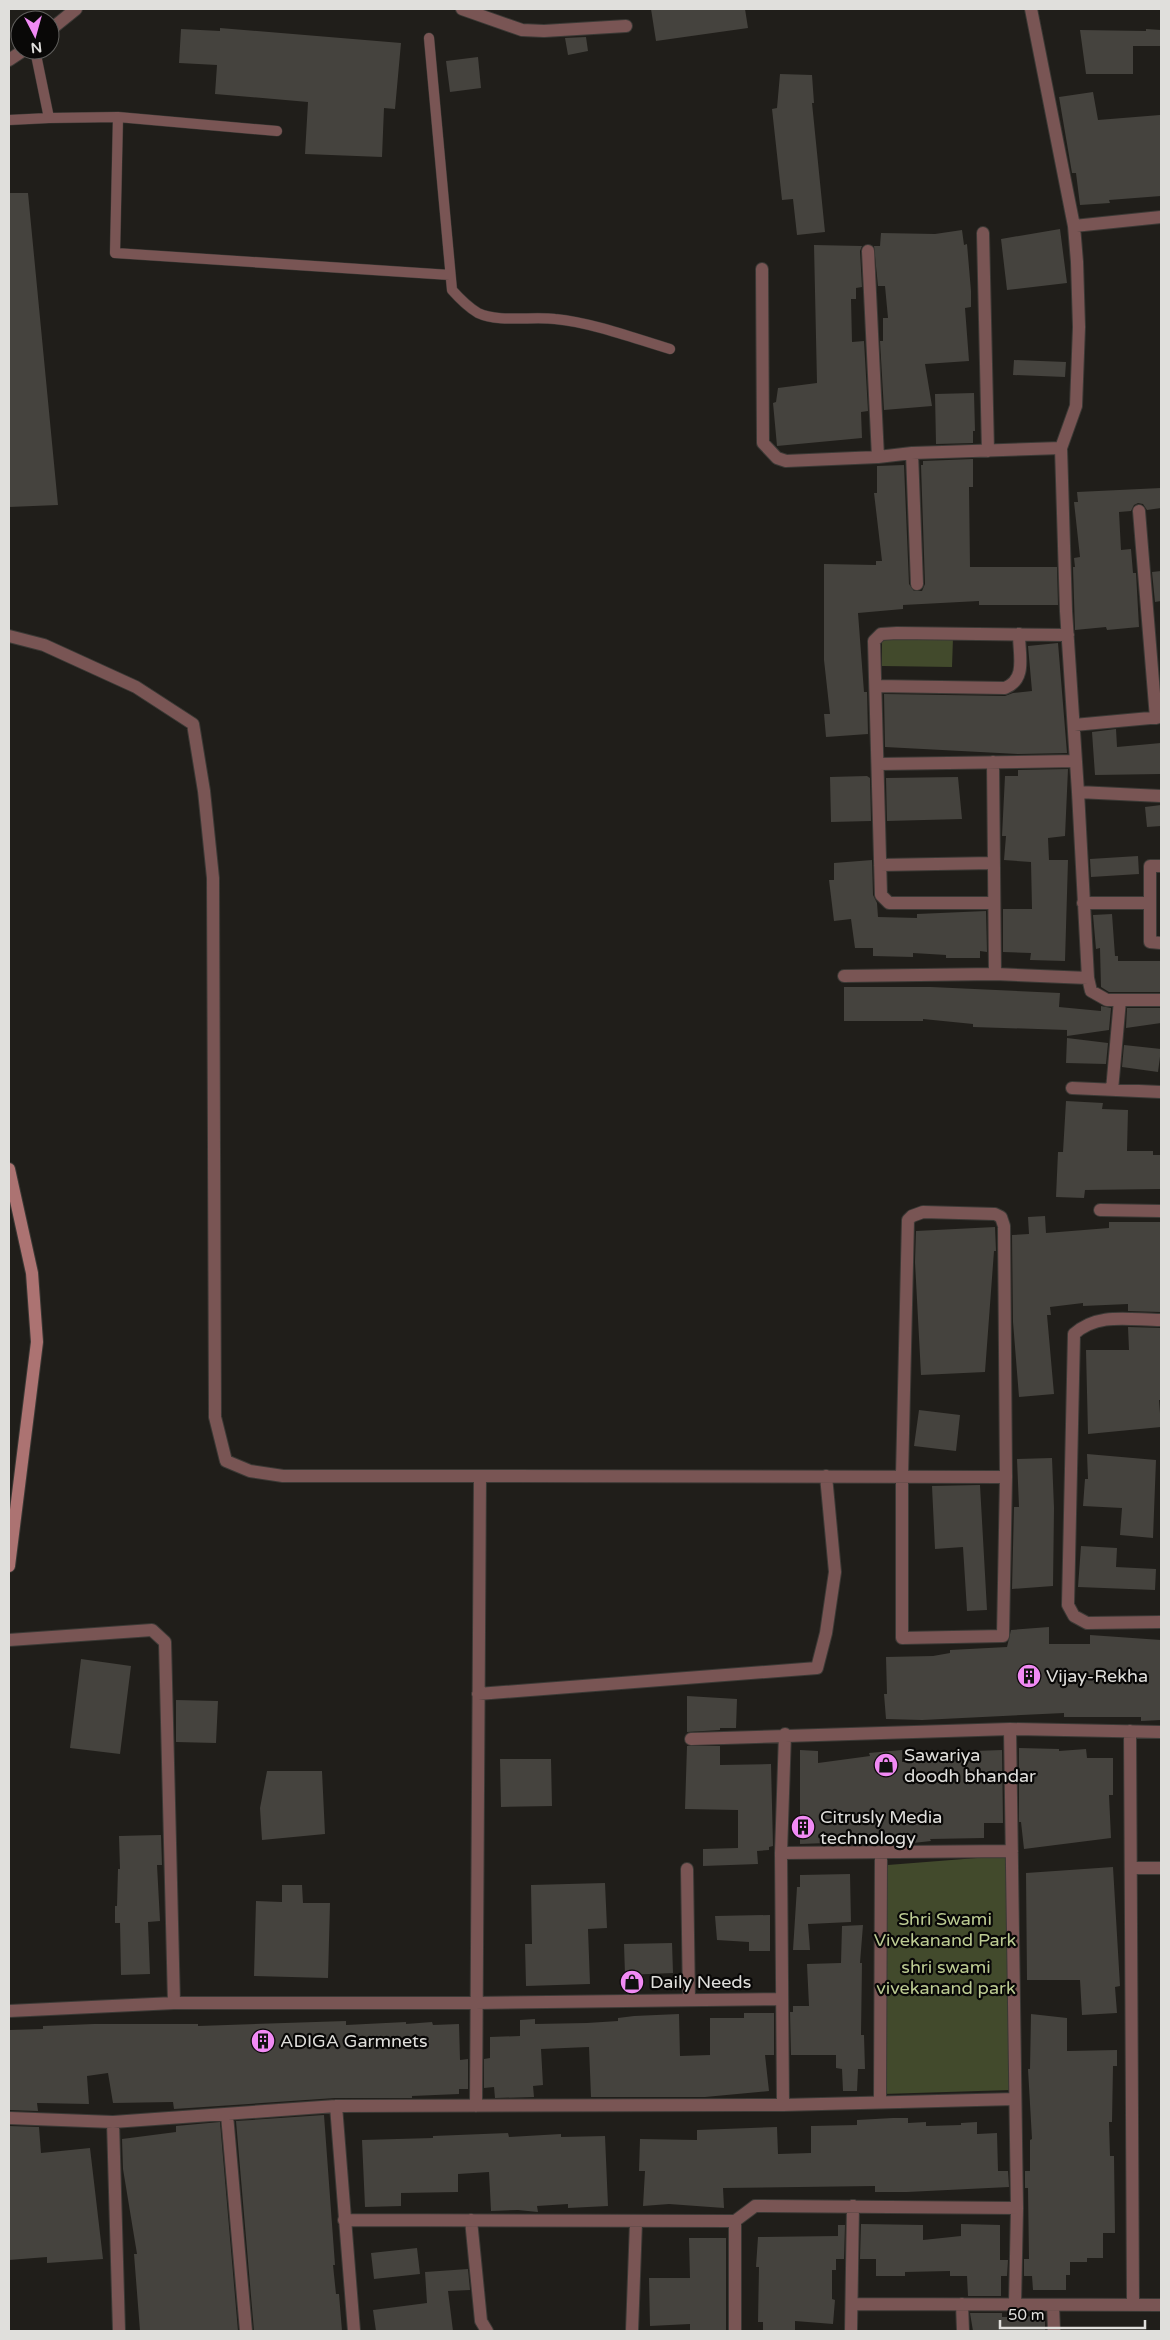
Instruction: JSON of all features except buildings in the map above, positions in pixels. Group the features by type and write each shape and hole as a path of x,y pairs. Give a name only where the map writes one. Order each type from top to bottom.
{"street":[{"path":"60,22 76,9"},
{"path":"462,9 522,30 544,31 626,26"},
{"path":"1031,9 1074,226 1078,262 1079,327 1076,406 1061,448 1068,635 1088,978 1091,991 1095,995 1107,1000 1161,1000"},
{"path":"1074,226 1161,217"},
{"path":"983,233 988,451"},
{"path":"868,251 878,457"},
{"path":"762,269 762,443 777,458 786,461 878,457 912,453 1061,448"},
{"path":"912,453 917,584"},
{"path":"1074,725 1159,717 1139,511"},
{"path":"993,903 889,903 881,895 874,641 882,634 897,633 1068,635"},
{"path":"876,686 1004,688 1014,684 1020,676 1019,634"},
{"path":"9,636 44,645 136,687 193,724 204,791 213,878 215,1418 226,1461 250,1471 283,1476 1006,1477"},
{"path":"993,762 995,974"},
{"path":"878,764 1076,762"},
{"path":"1078,792 1161,796"},
{"path":"880,865 993,863"},
{"path":"1161,866 1150,866 1149,903 1150,942 1161,943"},
{"path":"1083,903 1149,903"},
{"path":"844,976 995,974 1088,978"},
{"path":"1112,1090 1120,1000"},
{"path":"1072,1088 1161,1092"},
{"path":"9,1169 32,1273 37,1342 9,1566"},
{"path":"1100,1210 1161,1211"},
{"path":"932,1212 995,1214 1001,1217 1004,1226 1006,1477 1002,1636 902,1638 902,1476 908,1220 912,1216 932,1212"},
{"path":"1161,1320 1099,1319 1084,1324 1074,1334 1068,1605 1074,1616 1087,1623 1161,1622"},
{"path":"476,2106 475,2003 480,1476"},
{"path":"478,1694 817,1668 826,1634 834,1572 826,1476"},
{"path":"9,1640 152,1630 165,1642 174,2004"},
{"path":"1010,1729 1017,2208 1015,2304"},
{"path":"691,1738 1010,1729 1161,1732"},
{"path":"1130,1731 1133,2305"},
{"path":"783,2105 781,1853 785,1734"},
{"path":"781,1853 1012,1851"},
{"path":"880,2102 881,1852"},
{"path":"1131,1868 1161,1868"},
{"path":"687,1869 689,2000"},
{"path":"9,2011 174,2004 782,1999"},
{"path":"9,2118 112,2122 336,2106 783,2105 1015,2099"},
{"path":"336,2106 354,2331"},
{"path":"227,2115 246,2331"},
{"path":"112,2122 119,2331"},
{"path":"344,2220 735,2221 754,2206 1017,2208"},
{"path":"851,2331 853,2206"},
{"path":"471,2220 482,2320 487,2331"},
{"path":"735,2221 735,2331"},
{"path":"632,2331 636,2222"},
{"path":"852,2304 1161,2305"},
{"path":"962,2304 963,2331"},
{"path":"1053,2304 1054,2331"}],"lane":[{"path":"428,38 452,290 462,302 479,313 516,319 554,318 584,324 670,349"},
{"path":"37,60 49,118"},
{"path":"118,117 115,253 450,275"},
{"path":"9,120 118,117 277,130"}],"green space":[{"path":"953,638 952,667 882,666 882,639"},
{"name":"shri swami vivekanand park","path":"1015,1855 1011,2090 883,2094 875,1866"}],"place":[{"name":"Vijay-Rekha","path":"1029,1676"},
{"name":"Sawariya doodh bhandar","path":"886,1765"},
{"name":"Citrusly Media technology","path":"803,1827"},
{"name":"Daily Needs","path":"632,1982"},
{"name":"ADIGA Garmnets","path":"263,2041"}],"park label":[{"name":"Shri Swami Vivekanand Park","path":"945,1929"}]}
